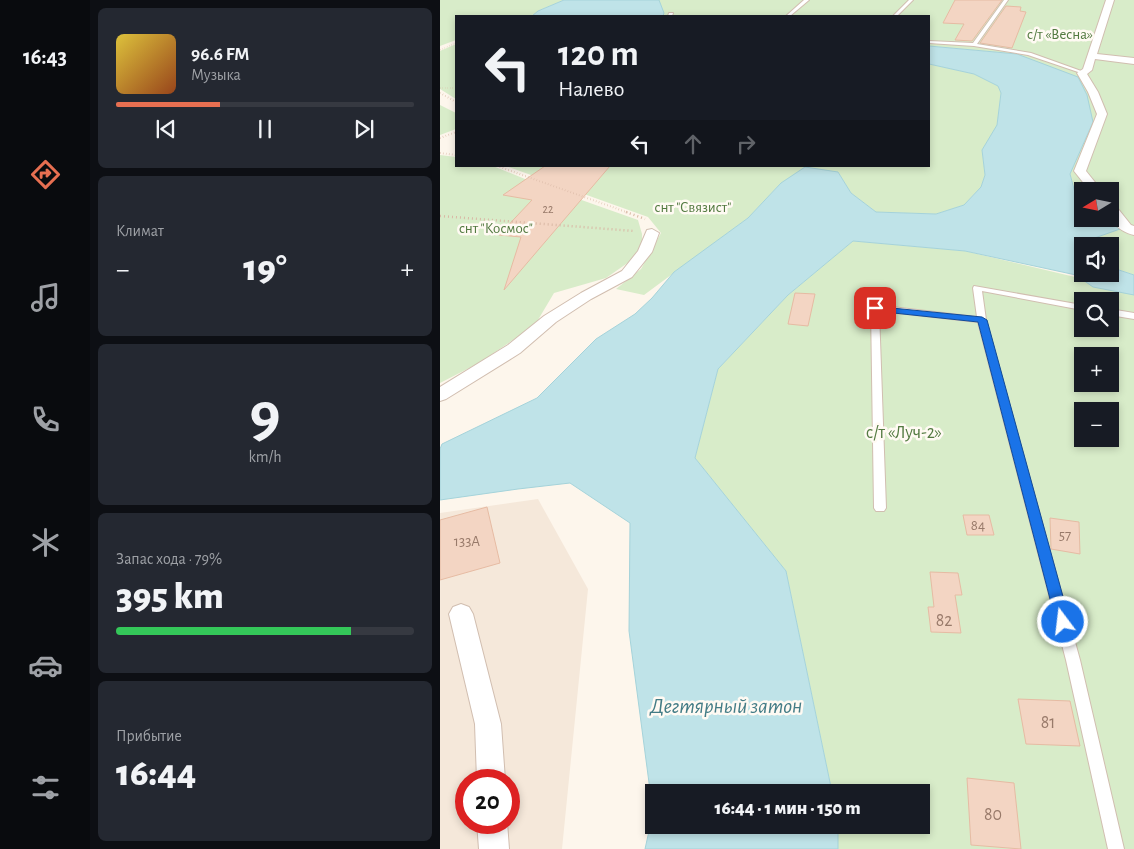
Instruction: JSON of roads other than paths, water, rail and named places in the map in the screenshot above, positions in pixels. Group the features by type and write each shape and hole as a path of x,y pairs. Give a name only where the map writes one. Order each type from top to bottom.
{"street":[{"path":"1089,182 1080,171 1102,114 1093,92 1082,73 1087,70 1110,0"},
{"path":"1092,56 1134,61"},
{"path":"1119,219 1126,228 1134,231"},
{"path":"440,395 514,349 550,319 586,296 627,274 645,252 652,233"},
{"path":"461,614 488,724 490,769"},
{"path":"493,834 494,849"}],"lane":[{"path":"789,15 807,0"},
{"path":"896,15 911,0"},
{"path":"974,45 1006,0"},
{"path":"930,42 974,45 1029,54 1082,73"},
{"path":"1074,306 976,288 982,320 1073,660 1116,849"},
{"path":"880,508 875,308 982,320"},
{"path":"1119,314 1134,316"}],"water":[{"path":"564,0 659,0 664,13 663,15 533,15"},
{"name":"Дегтярный затон","path":"930,46 1017,54 1078,77 1087,95 1093,122 1070,174 1074,189 1074,228 1120,229 1097,237 1074,237 1074,275 965,251 853,241 788,295 718,369 695,458 786,571 830,784 649,784 629,631 630,523 570,483 440,500 440,449 442,444 537,398 596,339 635,314 652,298 674,272 748,218 781,183 805,167 838,172 851,193 876,212 936,214 964,205 981,187 985,175 982,150 997,125 1001,93 998,86 974,74 930,64"},
{"name":"Дегтярный затон","path":"1119,270 1134,275 1134,295 1093,287 1086,282 1119,282"},
{"name":"Дегтярный затон","path":"648,834 838,834 838,849 645,849"}],"park label":[{"name":"с/т «Весна»","path":"1060,34"},
{"name":"снт \"Связист\"","path":"693,207"},
{"name":"снт \"Космос\"","path":"496,228"},
{"name":"с/т «Луч-2»","path":"904,432"}]}
